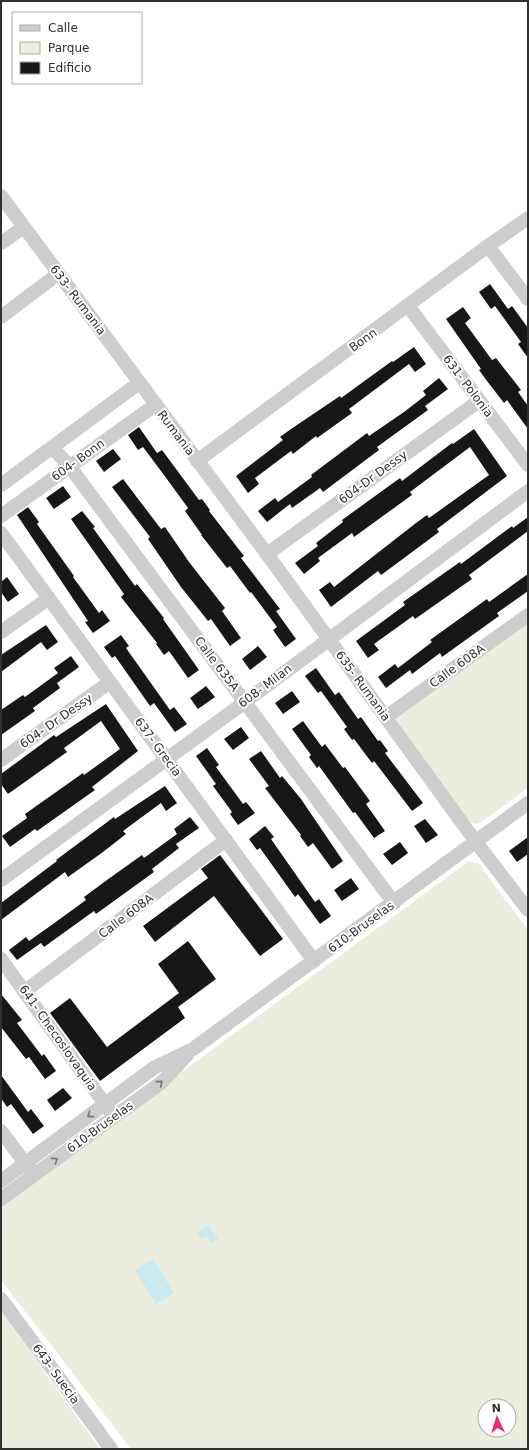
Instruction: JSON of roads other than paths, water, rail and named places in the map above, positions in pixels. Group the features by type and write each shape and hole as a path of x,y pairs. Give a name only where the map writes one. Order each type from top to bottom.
{"street":[{"name":"633- Rumania","path":"1,196 155,405"},
{"name":"Bonn","path":"197,461 528,218"},
{"path":"1,243 24,227"},
{"path":"488,246 528,299"},
{"path":"1,317 58,274"},
{"name":"631- Polonia","path":"408,306 528,466"},
{"path":"1,484 139,383"},
{"name":"604-Dr Dessy","path":"267,554 479,400"},
{"name":"Rumania","path":"155,405 197,461"},
{"name":"604- Bonn","path":"1,516 155,405"},
{"name":"Calle 635A","path":"52,447 70,466 394,903"},
{"name":"635- Rumania","path":"197,461 267,554 476,842 528,910"},
{"name":"608- Milan","path":"1,880 167,759 528,491"},
{"name":"637- Grecia","path":"1,533 314,961"},
{"path":"1,632 49,598"},
{"name":"Calle 608A","path":"386,717 528,615"},
{"name":"604- Dr Dessy","path":"1,760 110,682"},
{"name":"610-Bruselas","path":"1,1181 155,1067 193,1049 528,804"},
{"name":"Calle 608A","path":"25,991 226,840"},
{"name":"641- Checoslovaquia","path":"1,959 115,1117"},
{"name":"610-Bruselas","path":"1,1199 162,1082 193,1049"},
{"path":"1,1132 34,1175"},
{"name":"643- Suecia","path":"1,1298 111,1449"}],"water":[{"path":"208,1225 218,1239 212,1243 206,1235 201,1239 197,1233"},
{"path":"153,1259 174,1293 156,1304 135,1270"}]}
